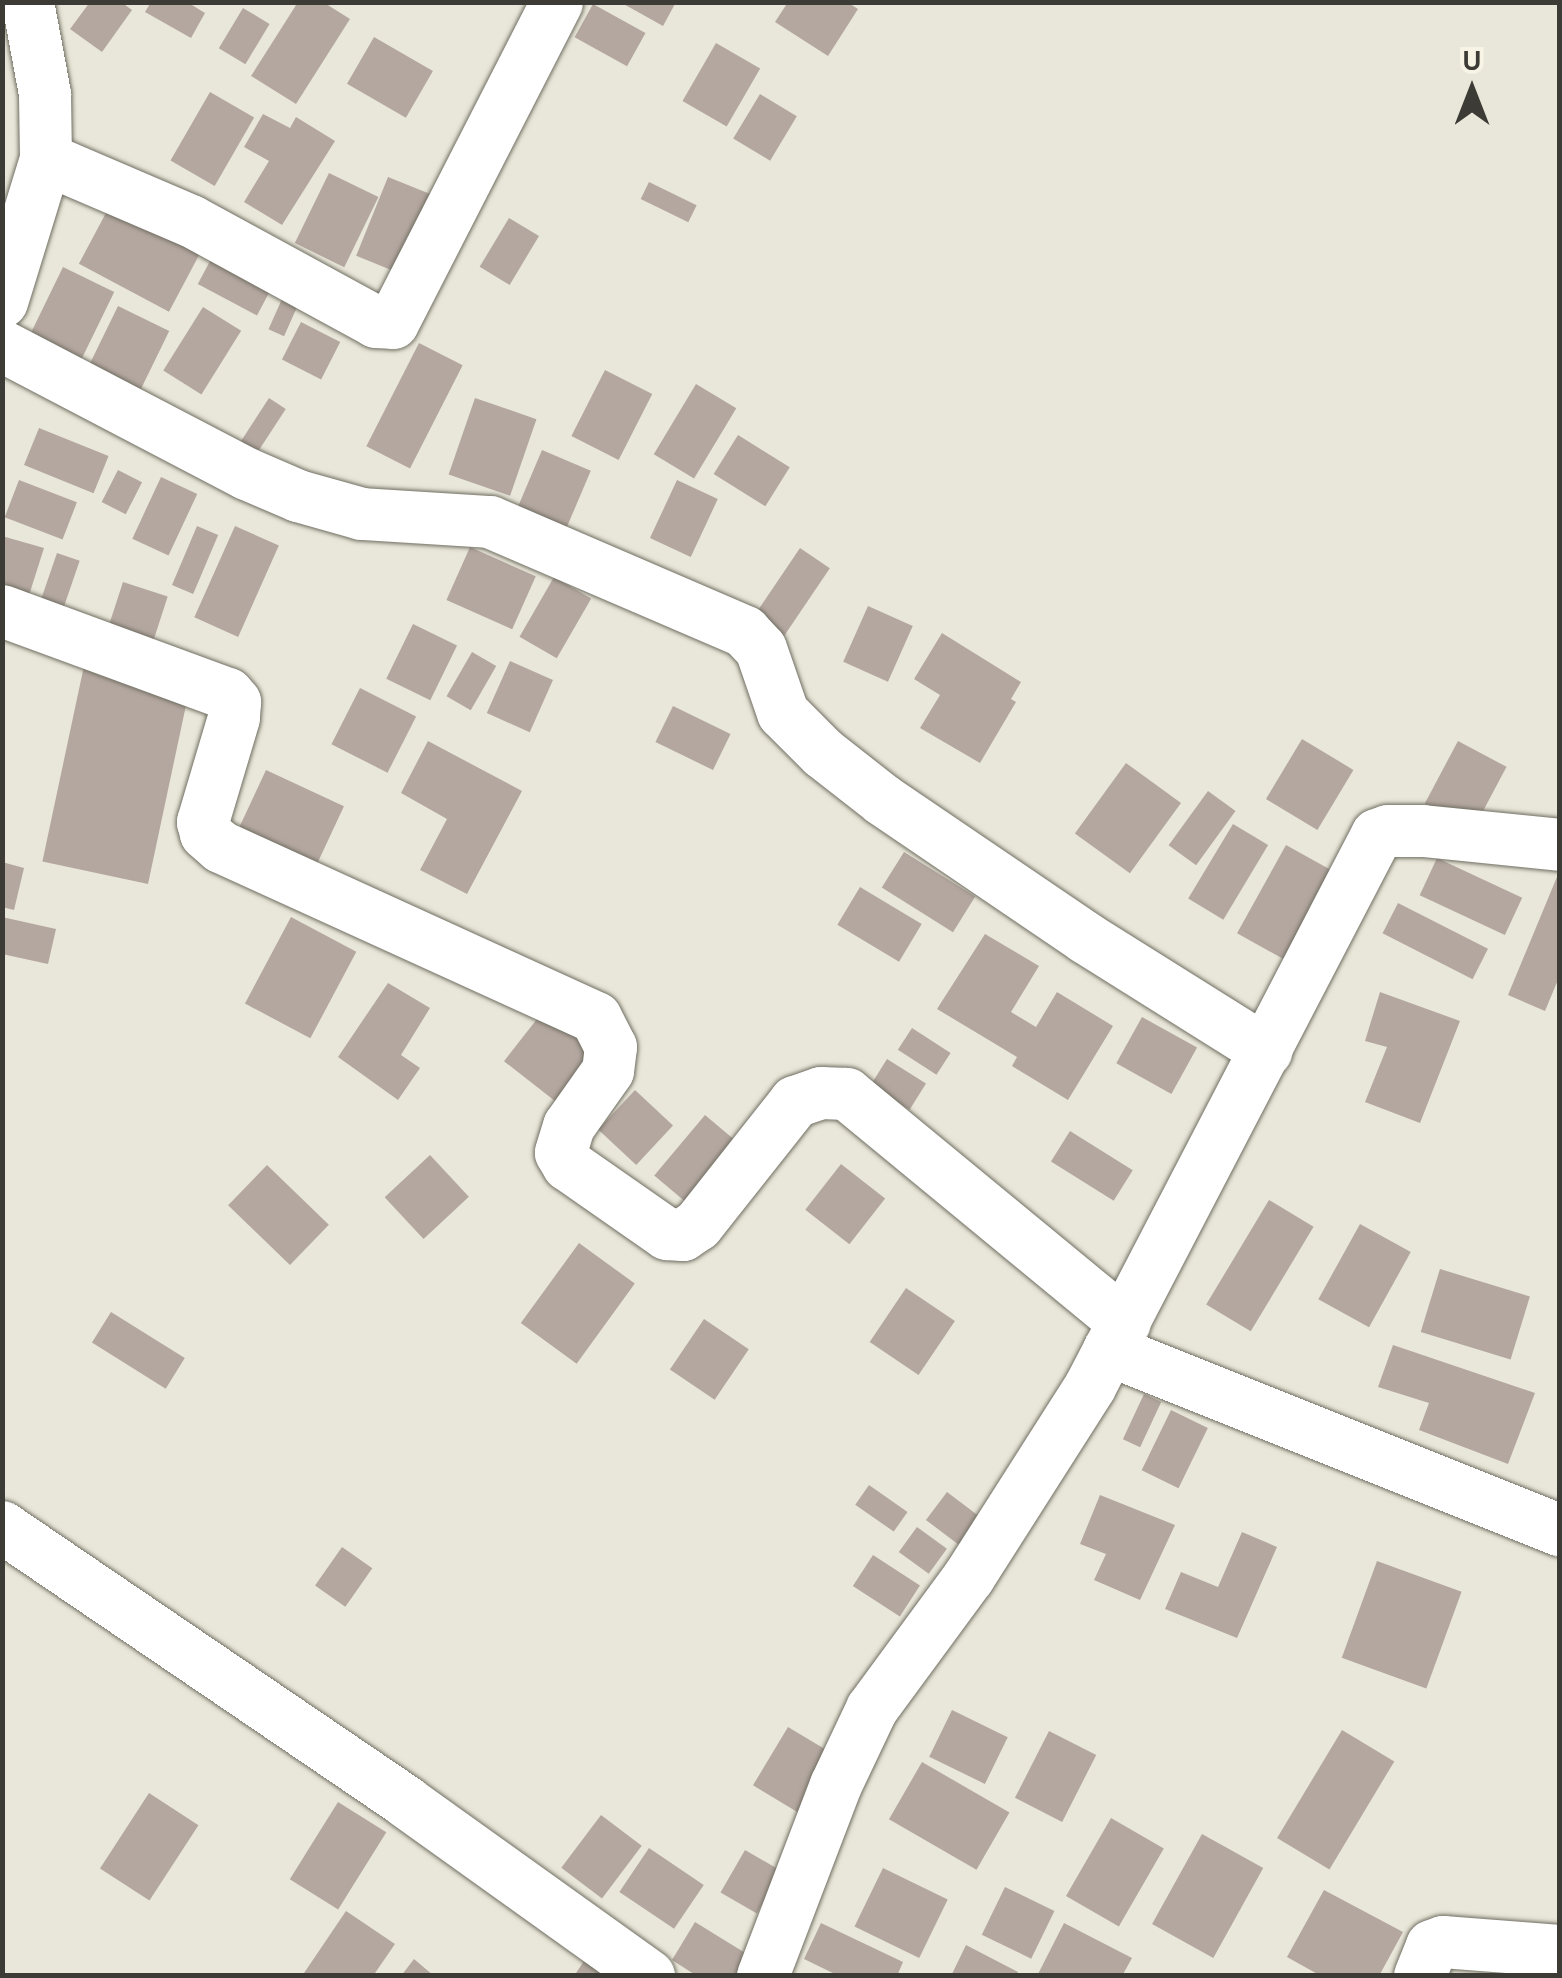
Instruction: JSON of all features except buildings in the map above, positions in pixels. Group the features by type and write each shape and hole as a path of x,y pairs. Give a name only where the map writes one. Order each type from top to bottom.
{"street":[{"path":"2,302 32,136 28,2"},
{"path":"32,136 376,322 393,323 557,2"},
{"path":"2,346 247,474 298,496 362,514 490,522 746,632 761,649 783,713 823,753 884,800 1086,938 1266,1051"},
{"path":"2,611 228,694 235,702 234,718 203,822 206,834 220,847 596,1018 610,1048 608,1071 569,1126 561,1153 568,1164 667,1234 683,1235 698,1225 795,1102 821,1093 846,1094 1117,1336 1560,1530"},
{"path":"763,1976 836,1785 872,1709 1020,1500 1117,1336 1377,836 1388,831 1423,831 1560,845"},
{"path":"2,1527 406,1802 649,1976"},
{"path":"1420,1976 1432,1946 1443,1942 1560,1951"}]}
